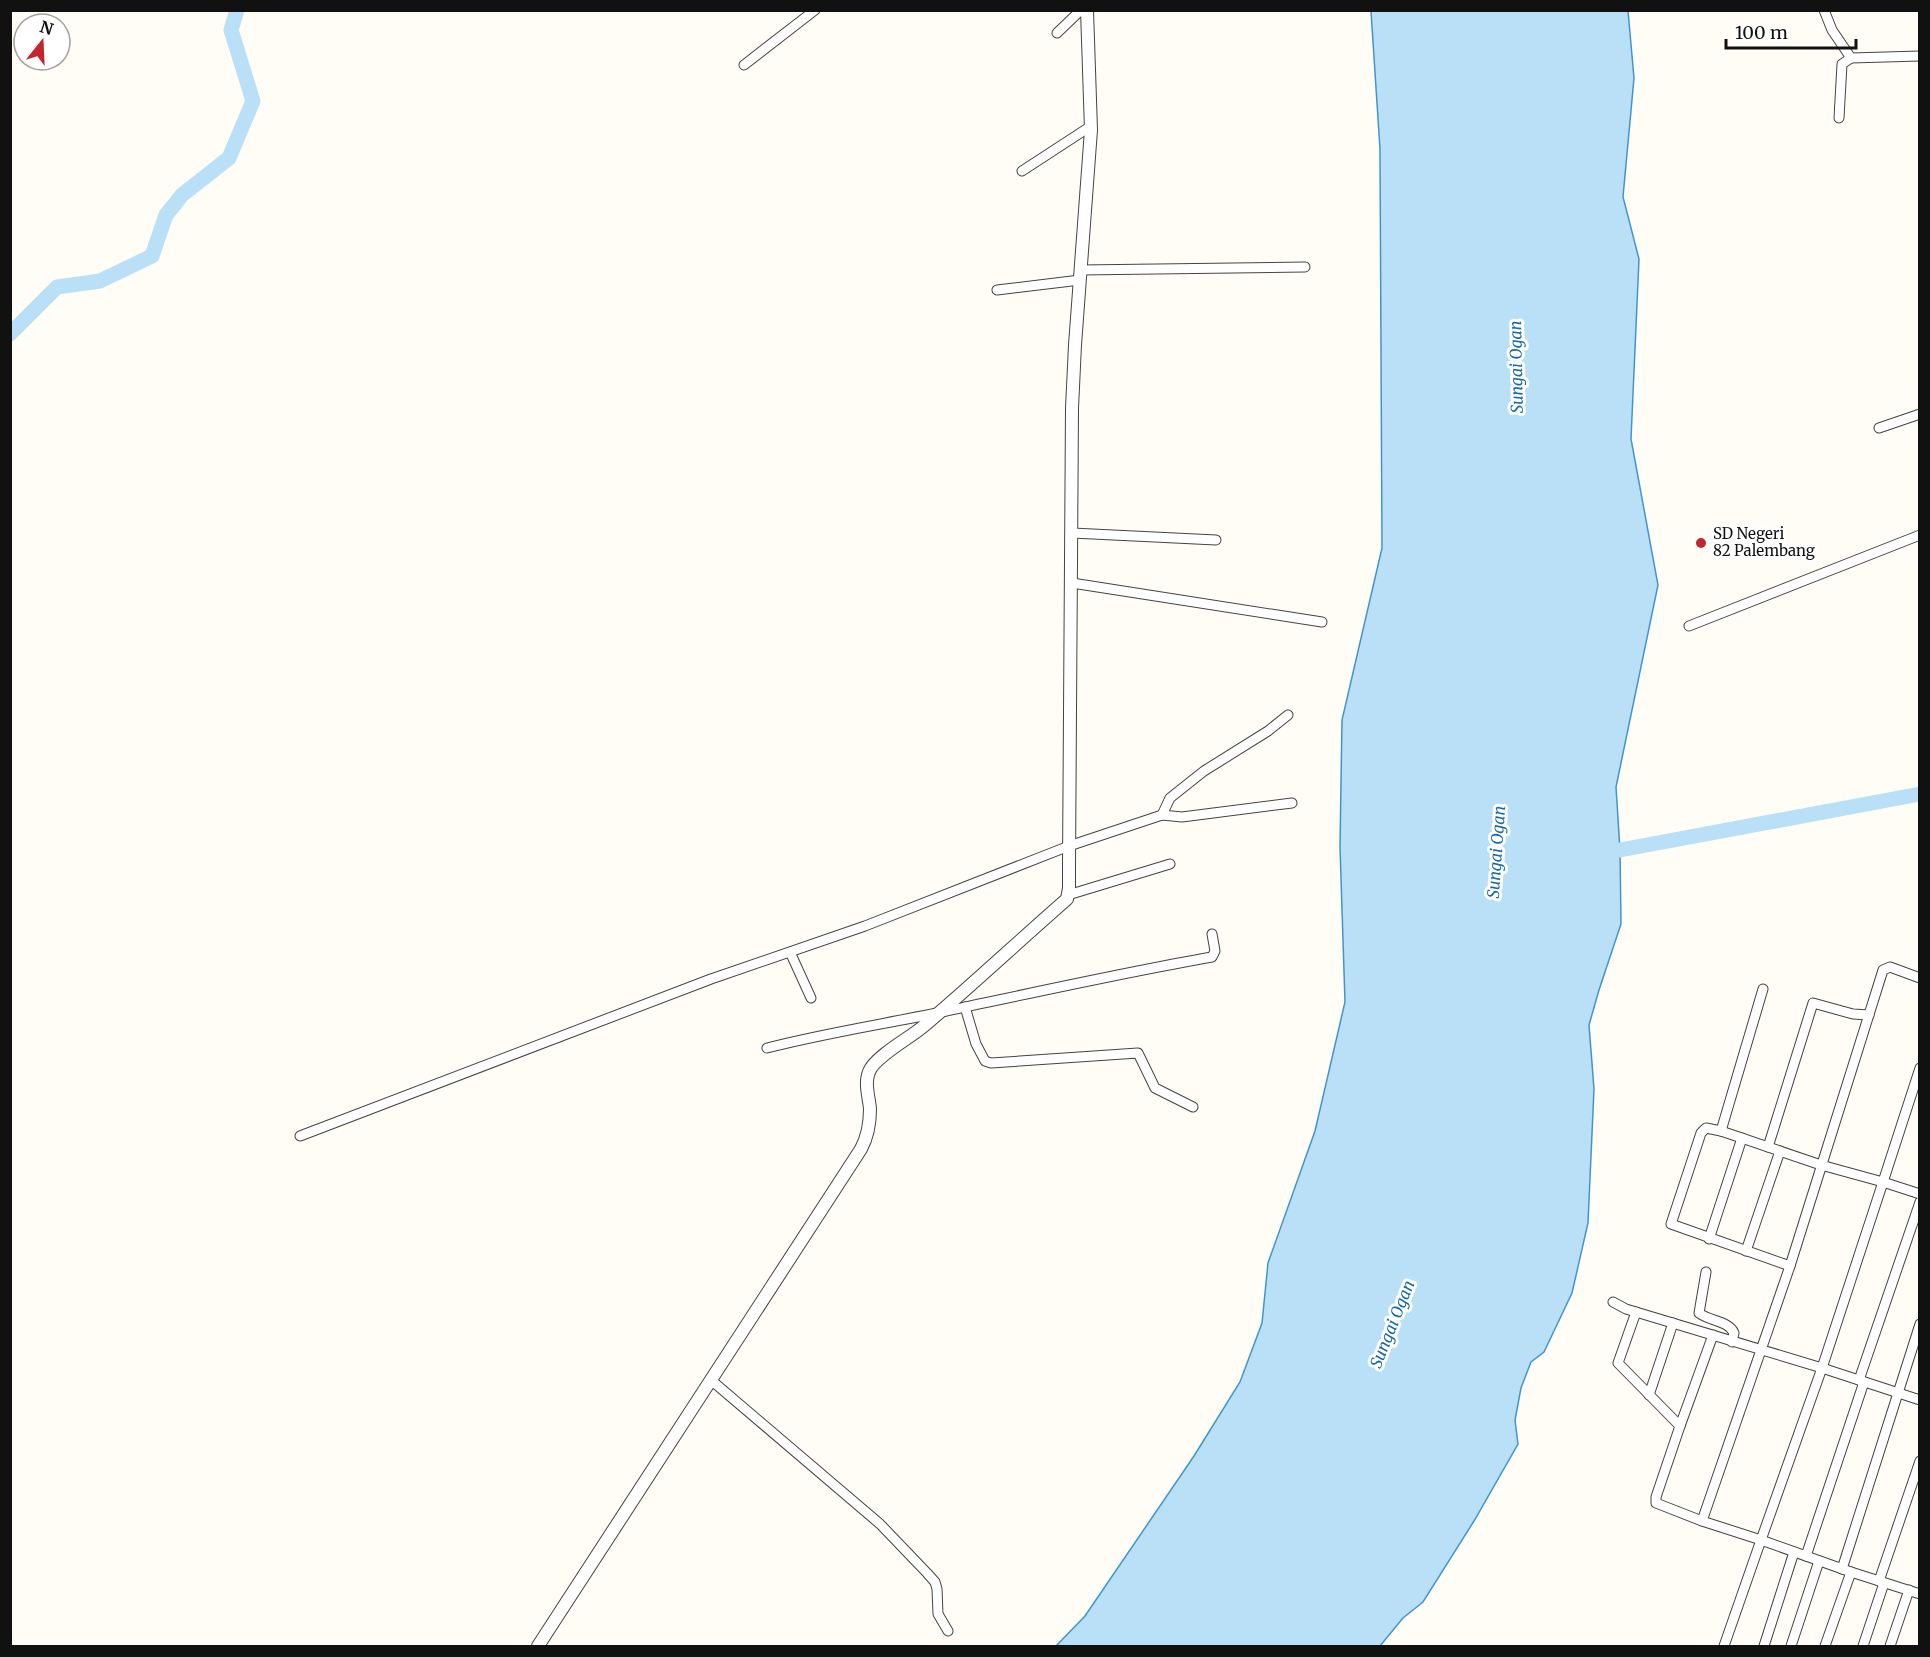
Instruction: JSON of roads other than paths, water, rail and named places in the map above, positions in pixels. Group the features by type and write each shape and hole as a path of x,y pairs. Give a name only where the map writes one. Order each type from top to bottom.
{"street":[{"path":"744,65 815,10"},
{"path":"1057,33 1081,10"},
{"path":"538,1647 864,1143 870,1122 867,1080 871,1068 939,1012 1066,899 1069,866 1072,408 1091,126 1087,10"},
{"path":"1824,10 1832,30 1851,58"},
{"path":"1839,118 1842,64 1851,58 1920,56"},
{"path":"1022,171 1091,126"},
{"path":"997,290 1080,275 1305,267"},
{"path":"1879,428 1920,414"},
{"path":"1072,533 1216,540"},
{"path":"1689,626 1920,535"},
{"path":"1072,583 1322,622"},
{"path":"1162,814 1170,798 1204,771 1268,731 1288,715"},
{"path":"300,1136 711,979 792,954 1069,846 1162,814 1182,818 1292,803"},
{"path":"1068,892 1170,864"},
{"path":"767,1048 819,1035 1117,974 1212,957 1215,951 1212,934"},
{"path":"792,954 811,998"},
{"path":"1702,1521 1790,1266 1883,970 1890,967 1920,978"},
{"path":"1721,1131 1763,989"},
{"path":"1768,1147 1813,1003 1853,1014 1869,1015"},
{"path":"964,1007 976,1044 985,1061 991,1063 1138,1053 1155,1088 1193,1107"},
{"path":"1724,1647 1822,1368 1920,1068"},
{"path":"1790,1266 1672,1225 1671,1221 1701,1133 1706,1128 1920,1194"},
{"path":"1708,1239 1742,1138"},
{"path":"1746,1251 1780,1151"},
{"path":"1806,1556 1920,1202"},
{"path":"1706,1272 1698,1313 1730,1326 1734,1333 1732,1342"},
{"path":"1613,1302 1626,1309 1920,1400"},
{"path":"1636,1312 1618,1363 1680,1426"},
{"path":"1649,1395 1673,1323"},
{"path":"1825,1647 1920,1324"},
{"path":"1713,1335 1680,1426 1656,1503 1847,1571 1920,1594"},
{"path":"711,1380 880,1524 927,1573 935,1582 938,1593 938,1614 948,1631"},
{"path":"1863,1647 1920,1461"},
{"path":"1764,1647 1794,1552"},
{"path":"1791,1647 1819,1561"},
{"path":"1890,1647 1909,1590"}],"water":[{"name":"Sungai Ogan","path":"1371,11 1628,11 1634,78 1623,197 1639,259 1631,439 1658,585 1616,787 1621,924 1589,1025 1594,1089 1588,1223 1572,1293 1544,1352 1531,1362 1521,1388 1515,1420 1518,1444 1474,1521 1423,1602 1403,1618 1380,1646 1056,1646 1085,1616 1194,1456 1240,1382 1262,1323 1268,1263 1315,1131 1345,1002 1340,847 1342,720 1382,548 1380,149"}],"waterway":[{"path":"10,334 57,287 100,281 152,256 166,215 182,195 229,158 253,101 231,30 237,10"},
{"path":"1620,850 1920,794"}],"place":[{"name":"SD Negeri 82 Palembang","path":"1701,543"}]}
